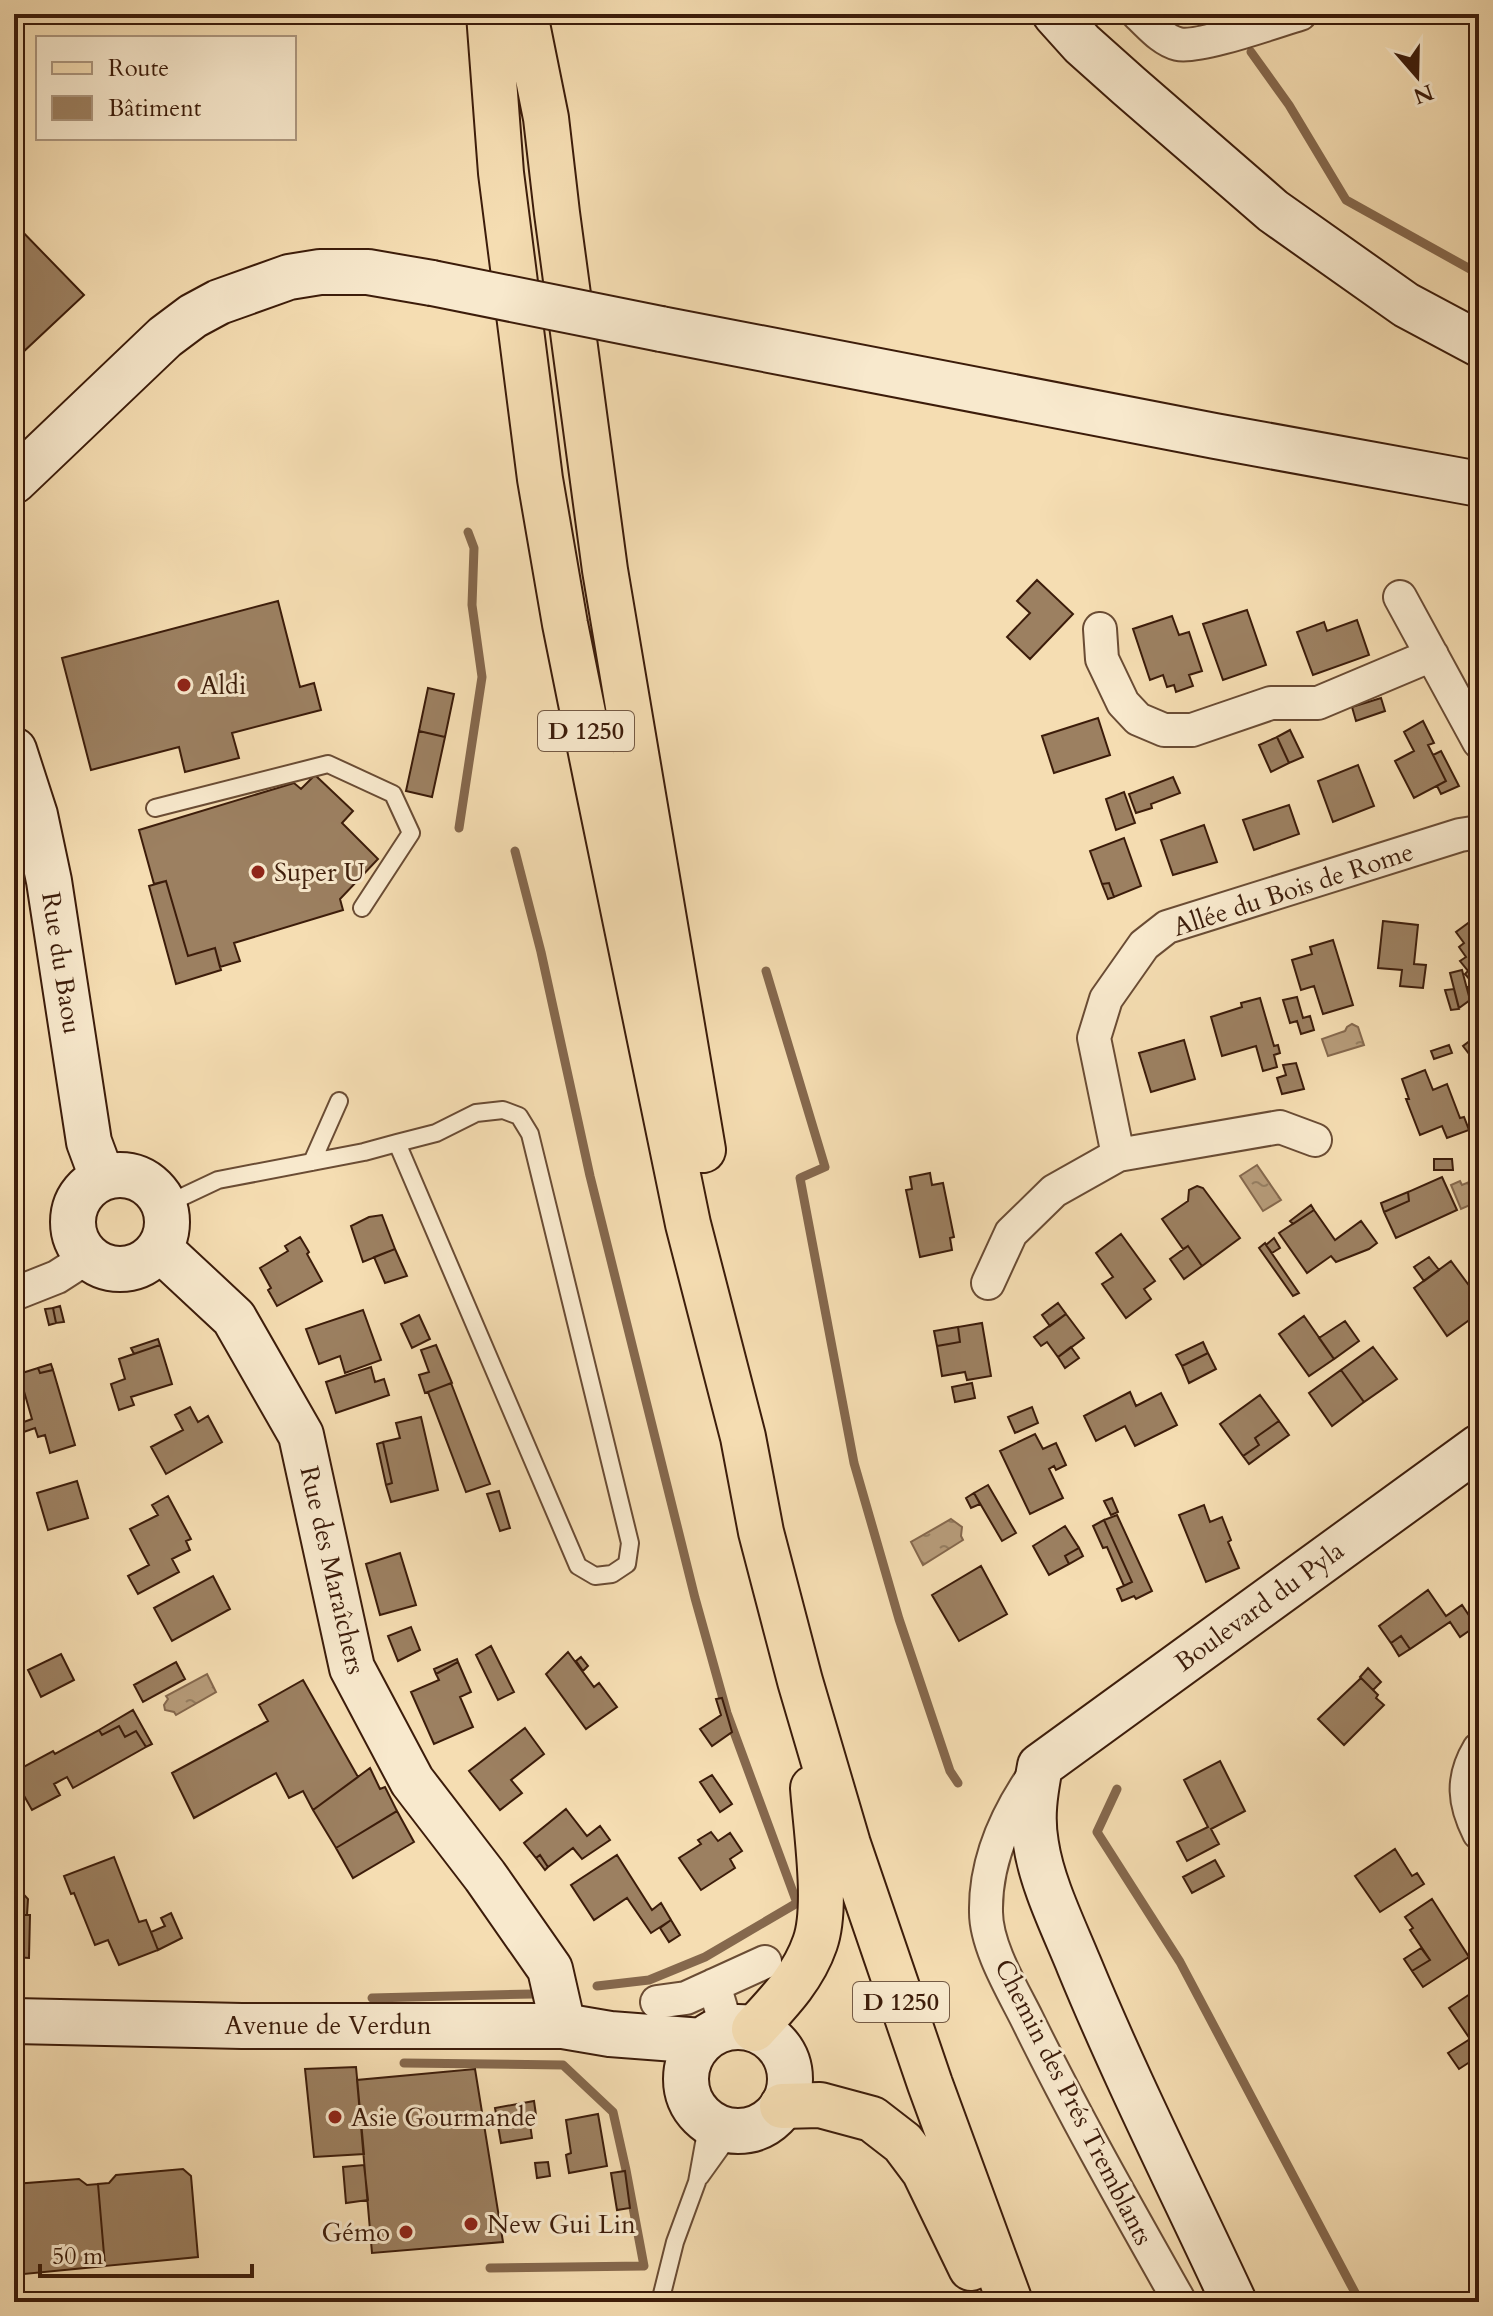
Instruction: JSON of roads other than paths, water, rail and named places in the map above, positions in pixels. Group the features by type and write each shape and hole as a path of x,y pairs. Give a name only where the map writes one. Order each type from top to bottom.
{"main road":[{"name":"D 1250","path":"489,14 501,173 540,479 565,624 688,1224 743,1437 761,1532 805,1698 874,1924 1010,2302"},
{"name":"D 1250","path":"525,14 546,118 605,570 738,1360 743,1437"},
{"path":"717,2044 789,1991 806,1965 816,1941 820,1894 805,1698"},
{"path":"782,2106 820,2105 872,2119 903,2143 924,2171 987,2302"}],"street":[{"path":"1055,14 1117,76 1273,211 1406,305 1479,344"},
{"path":"1138,14 1161,35 1179,44 1202,42 1300,14"},
{"path":"14,481 165,337 193,316 219,302 289,277 320,272 368,272 1479,484"},
{"path":"1400,597 1479,742"},
{"path":"1100,629 1102,659 1123,703 1138,719 1164,730 1192,730 1271,703 1318,703 1432,655"},
{"name":"Rue du Baou","path":"14,750 56,922 89,1142 102,1177"},
{"name":"Allée du Bois de Rome","path":"1118,1155 1094,1038 1106,999 1144,945 1167,927 1460,835 1479,832"},
{"path":"988,1283 1011,1233 1054,1191 1118,1155 1280,1127 1315,1140"},
{"path":"132,1176 157,1192 165,1205 168,1220 160,1249 134,1268 102,1266 88,1257 78,1244 74,1213 79,1199 102,1177 132,1176"},
{"name":"Rue des Maraîchers","path":"160,1249 234,1318 301,1435 352,1668 412,1781 485,1876 550,1969 563,2026"},
{"path":"14,1294 57,1277 88,1257"},
{"name":"Boulevard du Pyla","path":"1040,1766 1479,1447"},
{"path":"1479,1749 1469,1768 1466,1790 1469,1810 1479,1833"},
{"path":"1040,1766 1033,1824 1045,1879 1099,2014 1234,2302"},
{"name":"Chemin des Prés Tremblants","path":"1040,1766 1013,1807 993,1856 985,1916 1002,1968 1069,2104 1180,2302"},
{"name":"Avenue de Verdun","path":"14,2021 242,2026 563,2026 610,2034 649,2019 686,1998 765,1962"},
{"path":"714,1985 717,2044 692,2103 696,2110 720,2126 747,2130 761,2125 782,2106 790,2084 787,2061 774,2041 717,2044"},
{"name":"Avenue de Verdun","path":"649,2019 717,2044"}],"lane":[{"path":"155,808 328,764 393,794 411,833 362,908"},
{"path":"312,1162 339,1101"},
{"path":"165,1205 218,1180 436,1133 476,1113 503,1110 519,1116 530,1134 630,1543 627,1564 612,1574 595,1576 578,1566 397,1143"},
{"path":"660,2302 675,2242 720,2126"},
{"path":"697,2182 720,2126"}],"water":[{"path":"1352,1024 1358,1027 1364,1045 1328,1056 1322,1039 1345,1031"},
{"path":"1257,1165 1281,1200 1263,1211 1240,1176"},
{"path":"1479,1178 1479,1201 1461,1209 1451,1185 1460,1181 1462,1185"},
{"path":"951,1519 962,1527 963,1540 923,1565 911,1542"},
{"path":"207,1674 216,1692 176,1715 165,1710 166,1696"}],"waterway":[{"path":"1251,52 1289,105 1346,200 1479,274"},
{"path":"459,828 482,677 472,605 474,548 468,532"},
{"path":"515,851 541,952 590,1176 695,1598 727,1713 797,1903 705,1957 649,1980 597,1986"},
{"path":"766,971 825,1167 800,1178 854,1463 899,1619 950,1771 958,1783"},
{"path":"1117,1789 1097,1832 1180,1962 1360,2302"},
{"path":"372,1998 533,1994"},
{"path":"404,2063 563,2065 613,2112 644,2266 490,2268"}],"place":[{"name":"Aldi","path":"184,685"},
{"name":"Super U","path":"258,872"},
{"name":"Asie Gourmande","path":"335,2117"},
{"name":"New Gui Lin","path":"471,2224"},
{"name":"Gémo","path":"406,2232"}]}
